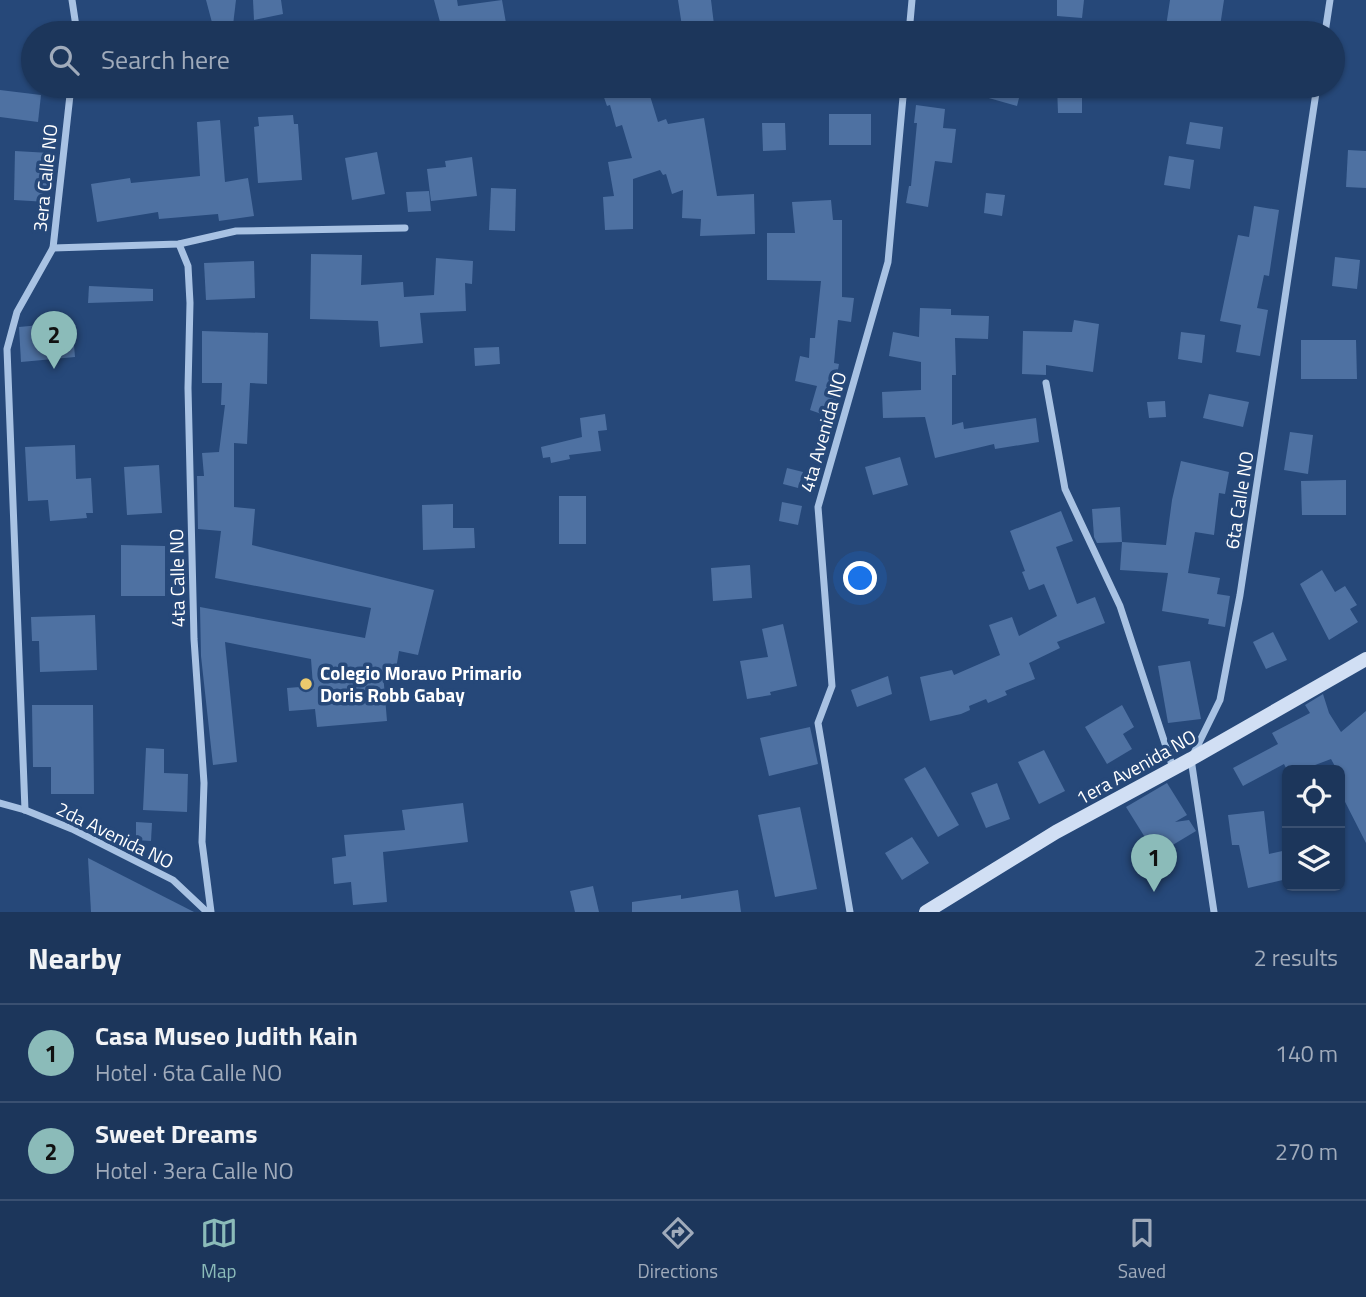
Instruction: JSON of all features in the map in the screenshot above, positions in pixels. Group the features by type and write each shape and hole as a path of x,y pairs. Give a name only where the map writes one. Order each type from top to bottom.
{"street":[{"path":"72,0 75,21"},
{"path":"910,21 912,0"},
{"path":"1327,21 1330,0"},
{"name":"3era Calle NO","path":"25,810 3,348 17,312 53,248 70,98"},
{"name":"4ta Avenida NO","path":"850,912 818,723 832,686 818,507 888,262 903,98"},
{"name":"6ta Calle NO","path":"1191,759 1220,700 1240,595 1315,98"},
{"path":"53,248 179,244 236,231 405,228"},
{"name":"4ta Calle NO","path":"179,244 188,266 194,639 204,783 202,842 209,912"},
{"path":"1046,383 1065,489 1120,606 1173,768"},
{"name":"1era Avenida NO","path":"926,912 1056,832 1366,659"},
{"path":"1191,759 1214,912"},
{"name":"2da Avenida NO","path":"0,803 72,829 173,880 209,912"}],"building":[{"path":"206,0 236,0 233,21 212,21"},
{"path":"253,0 281,0 283,14 254,20"},
{"path":"434,0 457,0 458,6 502,0 506,21 440,21"},
{"path":"678,0 711,0 714,21 681,21"},
{"path":"1057,0 1084,0 1082,18 1057,16"},
{"path":"1170,0 1224,0 1221,21 1167,21"},
{"path":"0,90 21,93 21,98 41,98 38,122 0,117"},
{"path":"604,98 651,98 658,122 666,119 668,124 704,118 717,196 754,194 755,234 700,236 701,219 682,218 683,190 672,194 666,174 663,175 660,170 633,179 633,229 605,230 603,197 614,196 608,162 632,158 622,125 616,127 610,105 607,106"},
{"path":"989,98 1019,98 1017,106"},
{"path":"1057,98 1082,98 1082,113 1058,113"},
{"path":"916,105 945,109 943,128 956,129 952,163 935,161 928,207 906,203 911,186 917,123 914,123"},
{"path":"829,114 871,114 871,145 829,145"},
{"path":"293,115 294,124 298,124 302,180 258,183 254,127 259,126 258,117"},
{"path":"220,120 225,182 248,178 254,216 219,221 218,214 159,219 158,212 97,222 91,184 130,178 131,183 200,176 197,122"},
{"path":"1190,122 1223,127 1220,149 1186,144"},
{"path":"762,123 785,123 786,150 763,151"},
{"path":"1348,150 1366,151 1366,188 1346,187"},
{"path":"15,151 50,153 48,202 14,200"},
{"path":"377,152 385,194 352,200 345,158"},
{"path":"1169,156 1194,160 1190,189 1164,185"},
{"path":"472,157 477,196 431,201 427,169 446,167 445,161"},
{"path":"491,188 516,189 515,231 489,230"},
{"path":"429,191 431,211 408,212 406,192"},
{"path":"986,193 1005,195 1002,216 984,213"},
{"path":"831,200 833,220 842,220 842,297 854,298 851,322 838,320 834,363 839,364 834,391 840,393 833,418 810,410 817,386 795,381 800,356 809,358 810,338 815,338 821,281 767,280 767,233 795,233 792,202"},
{"path":"1254,206 1279,210 1269,276 1264,275 1257,308 1268,310 1260,356 1236,352 1241,325 1220,321 1238,235 1249,237"},
{"path":"311,254 362,255 361,285 403,282 404,297 434,295 436,258 473,261 472,284 465,283 466,311 420,313 423,343 380,347 378,321 310,319"},
{"path":"1335,257 1360,260 1357,289 1332,286"},
{"path":"254,261 255,298 206,300 204,263"},
{"path":"89,286 153,289 153,301 88,303"},
{"path":"920,308 951,309 951,315 989,316 988,339 955,338 956,375 952,375 952,425 963,422 964,429 1036,418 1039,442 995,449 994,444 935,458 925,417 883,418 882,392 921,390 921,362 889,356 893,332 919,337"},
{"path":"1074,320 1099,324 1093,372 1046,365 1046,375 1022,374 1023,331 1072,332"},
{"path":"72,322 75,357 21,362 19,327"},
{"name":"Colegio Moravo Primario Doris Robb Gabay","path":"202,331 268,333 267,384 250,383 247,444 234,443 234,507 255,509 252,545 434,590 418,655 399,651 395,675 383,673 387,721 317,727 315,709 289,711 287,688 313,686 311,659 225,642 237,762 213,765 201,656 200,607 365,638 371,608 215,578 221,531 198,529 197,476 204,476 202,453 219,452 225,405 221,405 222,383 202,383"},
{"path":"1181,332 1205,335 1202,363 1178,359"},
{"path":"1301,340 1356,340 1357,379 1301,379"},
{"path":"499,347 500,364 475,366 474,348"},
{"path":"1209,394 1249,402 1243,427 1203,418"},
{"path":"1165,401 1166,417 1149,418 1147,402"},
{"path":"605,414 607,430 598,431 601,451 569,455 570,459 551,463 550,457 543,458 541,447 582,437 580,418"},
{"path":"1290,432 1313,435 1308,474 1284,470"},
{"path":"75,445 76,479 91,478 93,513 86,513 87,518 50,521 48,500 28,501 25,447"},
{"path":"900,457 908,485 873,495 865,467"},
{"path":"1181,461 1229,472 1225,494 1219,493 1214,535 1195,532 1188,573 1220,578 1217,594 1230,596 1225,627 1208,624 1209,619 1162,611 1168,573 1120,570 1122,542 1166,545"},
{"path":"159,465 162,513 127,515 124,467"},
{"path":"787,468 803,472 798,488 783,484"},
{"path":"1346,480 1346,515 1302,515 1301,481"},
{"path":"559,496 586,496 586,544 559,544"},
{"path":"782,502 802,506 798,525 779,521"},
{"path":"453,504 453,528 474,528 475,548 423,550 422,505"},
{"path":"1120,507 1122,542 1097,543 1092,509"},
{"path":"1061,511 1073,541 1056,547 1077,604 1095,597 1105,623 1057,642 1060,648 1029,663 1035,679 1005,691 1007,695 988,703 986,699 969,706 970,710 961,714 930,721 920,677 952,670 954,675 1000,655 989,625 1012,617 1019,636 1057,616 1044,584 1029,590 1010,531"},
{"path":"121,545 165,546 165,596 121,596"},
{"path":"750,565 752,598 713,601 711,568"},
{"path":"1322,570 1335,592 1345,586 1357,605 1350,609 1358,622 1329,640 1300,584"},
{"path":"95,615 97,670 40,672 39,641 32,641 31,617"},
{"path":"783,624 797,686 770,692 771,695 747,699 740,661 768,657 762,629"},
{"path":"1273,632 1287,660 1266,669 1253,642"},
{"path":"1190,661 1201,719 1168,723 1158,666"},
{"path":"888,676 892,694 857,707 851,690"},
{"path":"1323,694 1329,713 1341,732 1366,711 1366,843 1345,802 1345,765 1334,765 1331,759 1315,765 1284,764 1243,786 1233,768 1278,744 1272,733 1310,713 1305,705"},
{"path":"32,705 93,705 94,794 51,794 51,767 33,767"},
{"path":"1122,705 1134,727 1123,734 1132,749 1107,764 1085,727"},
{"path":"810,727 818,764 769,776 760,738"},
{"path":"146,748 164,749 164,773 188,774 187,812 143,810"},
{"path":"1044,750 1065,791 1039,804 1018,762"},
{"path":"925,767 959,825 938,837 904,779"},
{"path":"997,783 1010,819 986,828 971,793"},
{"path":"1167,783 1187,815 1175,822 1189,820 1196,831 1156,855 1126,807"},
{"path":"463,803 468,842 383,852 387,902 353,905 351,882 334,884 332,858 346,856 344,835 405,830 402,810"},
{"path":"800,807 817,889 775,897 758,815"},
{"path":"1264,811 1269,854 1282,851 1282,880 1248,888 1239,845 1232,845 1228,815"},
{"path":"136,822 152,823 151,841 136,840"},
{"path":"912,837 929,863 902,880 885,853"},
{"path":"88,858 194,912 91,912"},
{"path":"593,886 599,912 575,912 570,891"},
{"path":"738,890 741,912 632,912 632,902 681,895 681,899"}],"place":[{"name":"Sweet Dreams","path":"54,369"},
{"name":"Colegio Moravo Primario Doris Robb Gabay","path":"306,684"},
{"name":"Casa Museo Judith Kain","path":"1154,892"}]}
